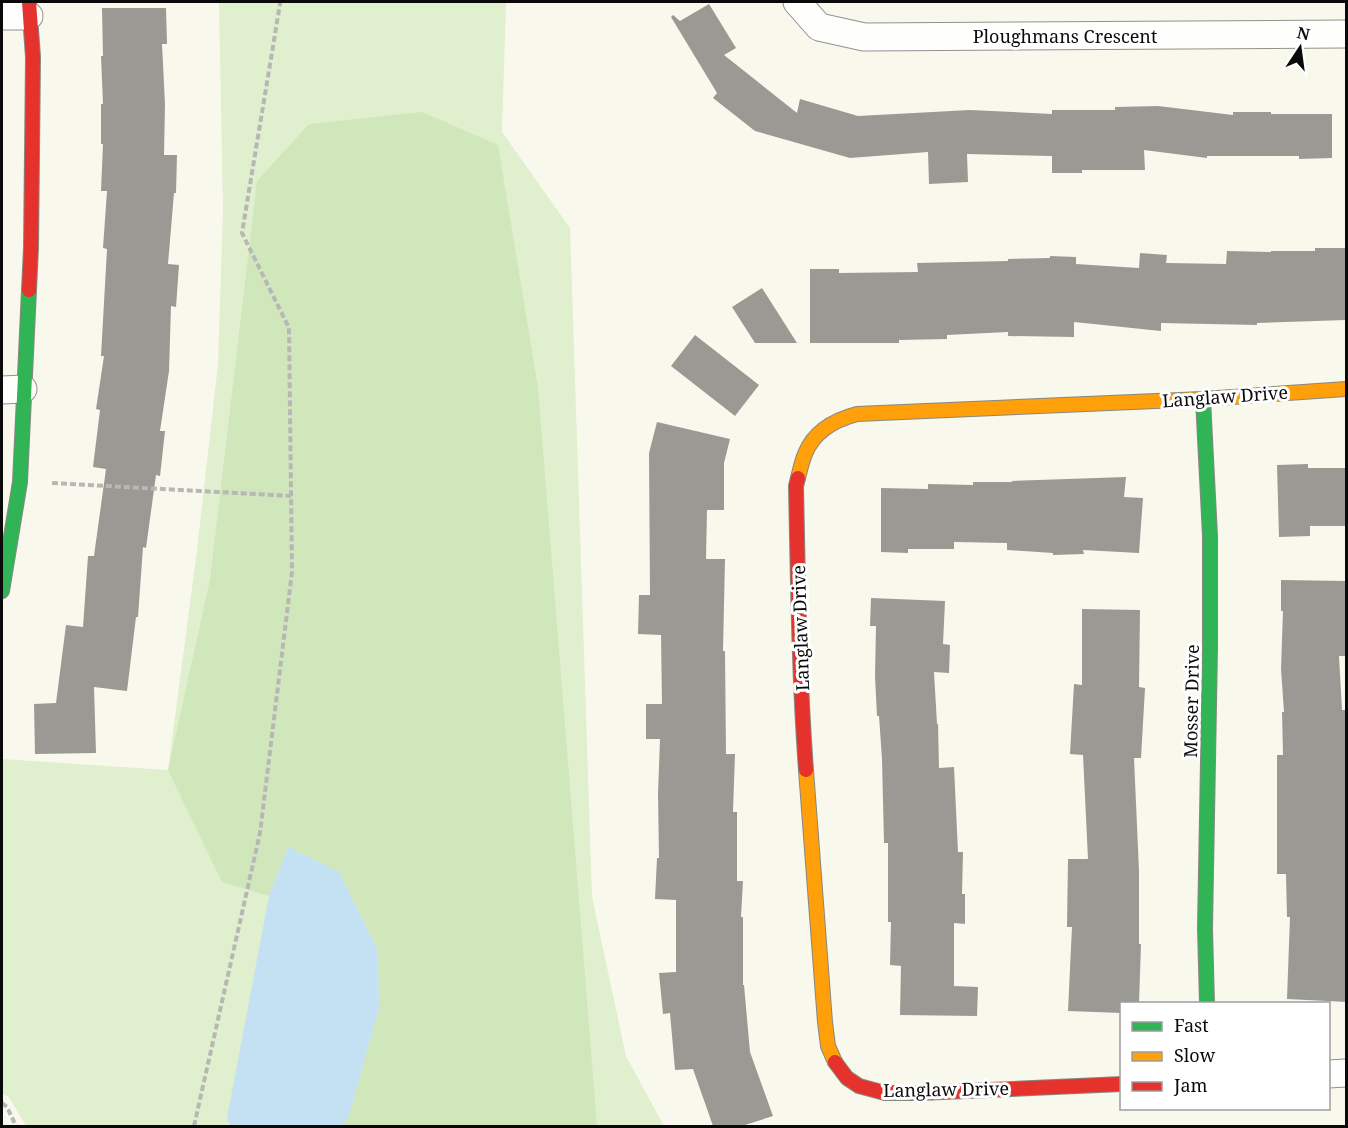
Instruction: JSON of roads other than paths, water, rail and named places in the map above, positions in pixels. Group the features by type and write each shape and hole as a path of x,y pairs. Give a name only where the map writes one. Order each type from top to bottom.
{"street":[{"name":"Ploughmans Crescent","path":"797,2 819,27 864,37 1347,34"},
{"path":"2,16 29,9 33,57 31,248 12,390 20,482 2,591"},
{"name":"Langlaw Drive","path":"1120,1084 885,1092 859,1086 847,1078 836,1064 828,1046 825,1022 803,730 796,486 805,454 813,440 827,426 841,418 857,414 1203,399 1347,389"},
{"name":"Mosser Drive","path":"1203,399 1210,548 1205,928 1207,1002"},
{"path":"1330,1074 1347,1073"}],"water":[{"path":"288,847 339,872 378,950 379,1008 348,1119 341,1126 230,1126 227,1118 269,896"}]}
